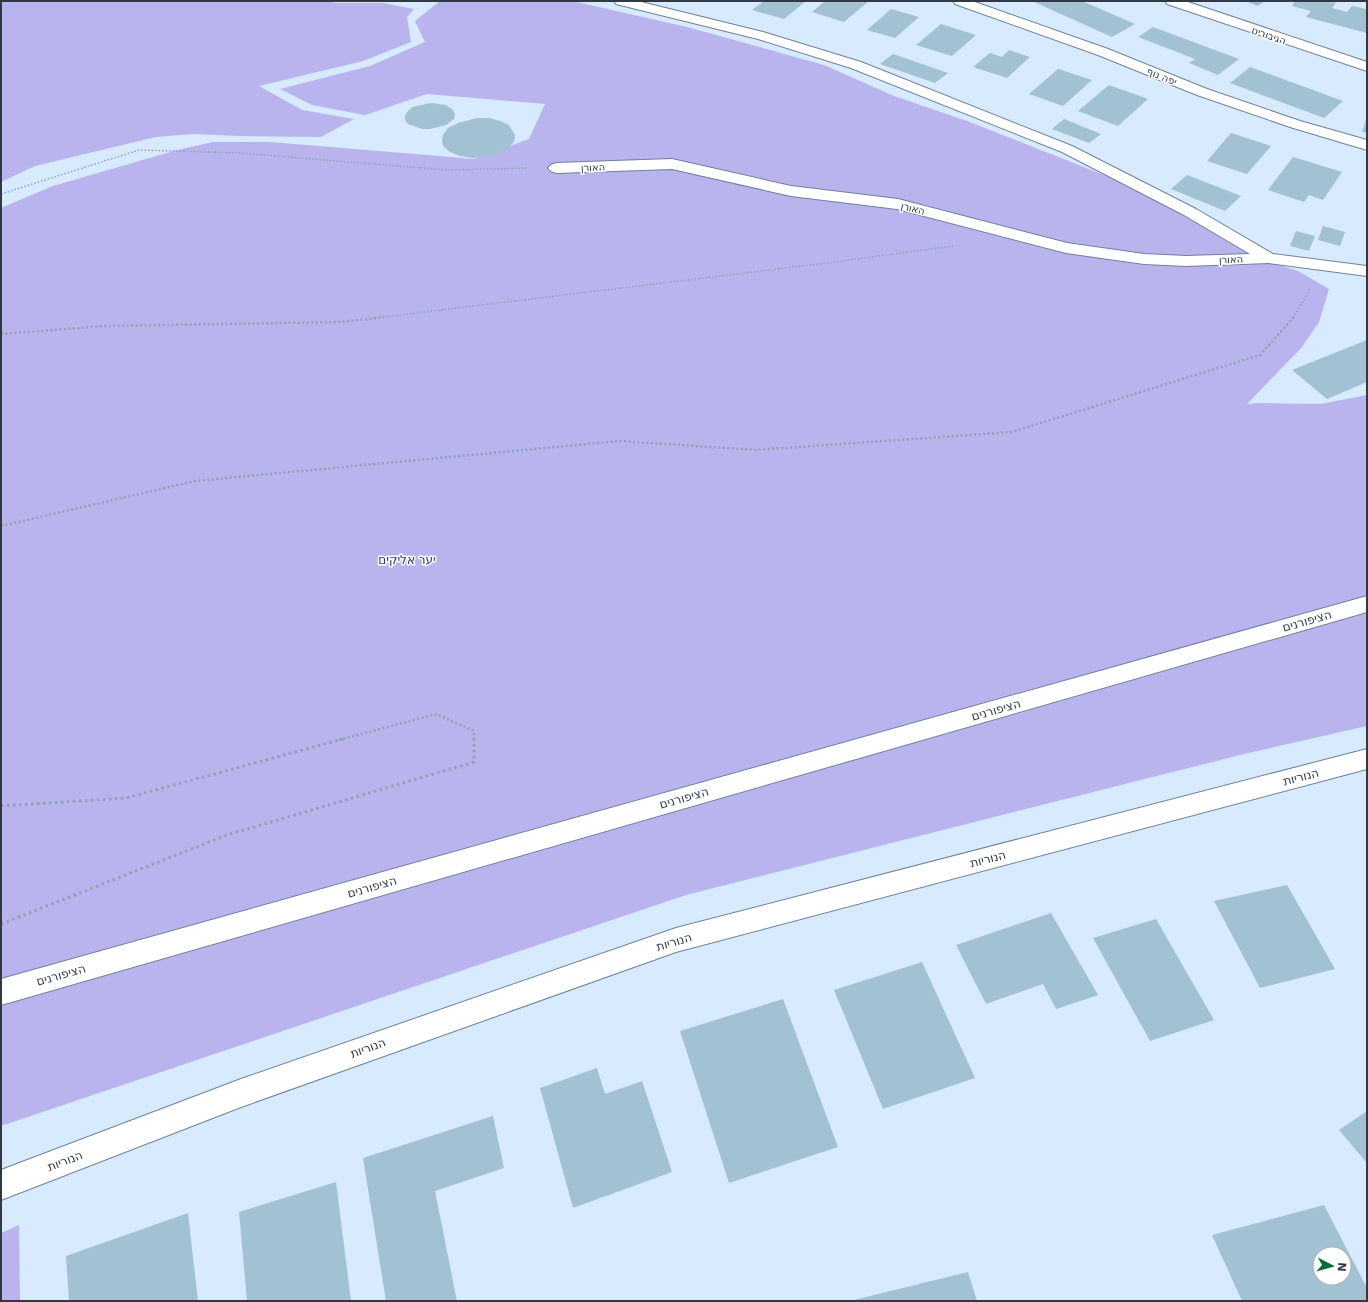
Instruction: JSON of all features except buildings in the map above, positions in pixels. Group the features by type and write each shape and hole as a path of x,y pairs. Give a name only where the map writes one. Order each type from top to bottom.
{"street":[{"name":"האורן","path":"621,1 763,36 856,65 1046,140 1067,149 1190,212 1269,258"},
{"name":"יפה נוף","path":"960,1 1103,52 1202,92 1295,124 1367,145"},
{"name":"הגיבורים","path":"1172,1 1367,67"},
{"name":"האורן","path":"556,168 672,164 791,191 898,204 1066,248 1144,259 1186,261 1269,258 1367,271"},
{"name":"הציפורנים","path":"1,992 1367,604"},
{"name":"הנוריות","path":"1,1185 241,1093 676,940 1203,804 1367,759"}],"path":[{"path":"1,194 139,150 240,153 447,170 556,168"},
{"path":"1,334 104,326 341,322 827,263 959,245"},
{"path":"1,526 195,481 619,441 756,450 1012,432 1260,355 1297,313 1310,288 1341,267"},
{"path":"1,806 126,798 436,714 474,731 474,762 227,835 1,924"}],"green space":[{"path":"1,1 334,1 333,3 383,3 414,9 407,17 411,42 363,61 259,86 302,110 354,119 321,137 193,134 156,137 35,166 1,182"},
{"name":"יער אליקים","path":"440,1 572,1 687,27 824,65 894,96 967,121 1175,203 1260,259 1298,271 1329,289 1319,322 1302,347 1247,404 1321,404 1367,395 1367,726 1244,754 686,895 1,1126 1,208 53,186 177,150 213,142 270,142 474,159 529,139 545,104 427,94 365,115 312,105 280,89 370,66 425,42 415,21"},
{"path":"19,1225 20,1301 1,1301 1,1233"}]}
